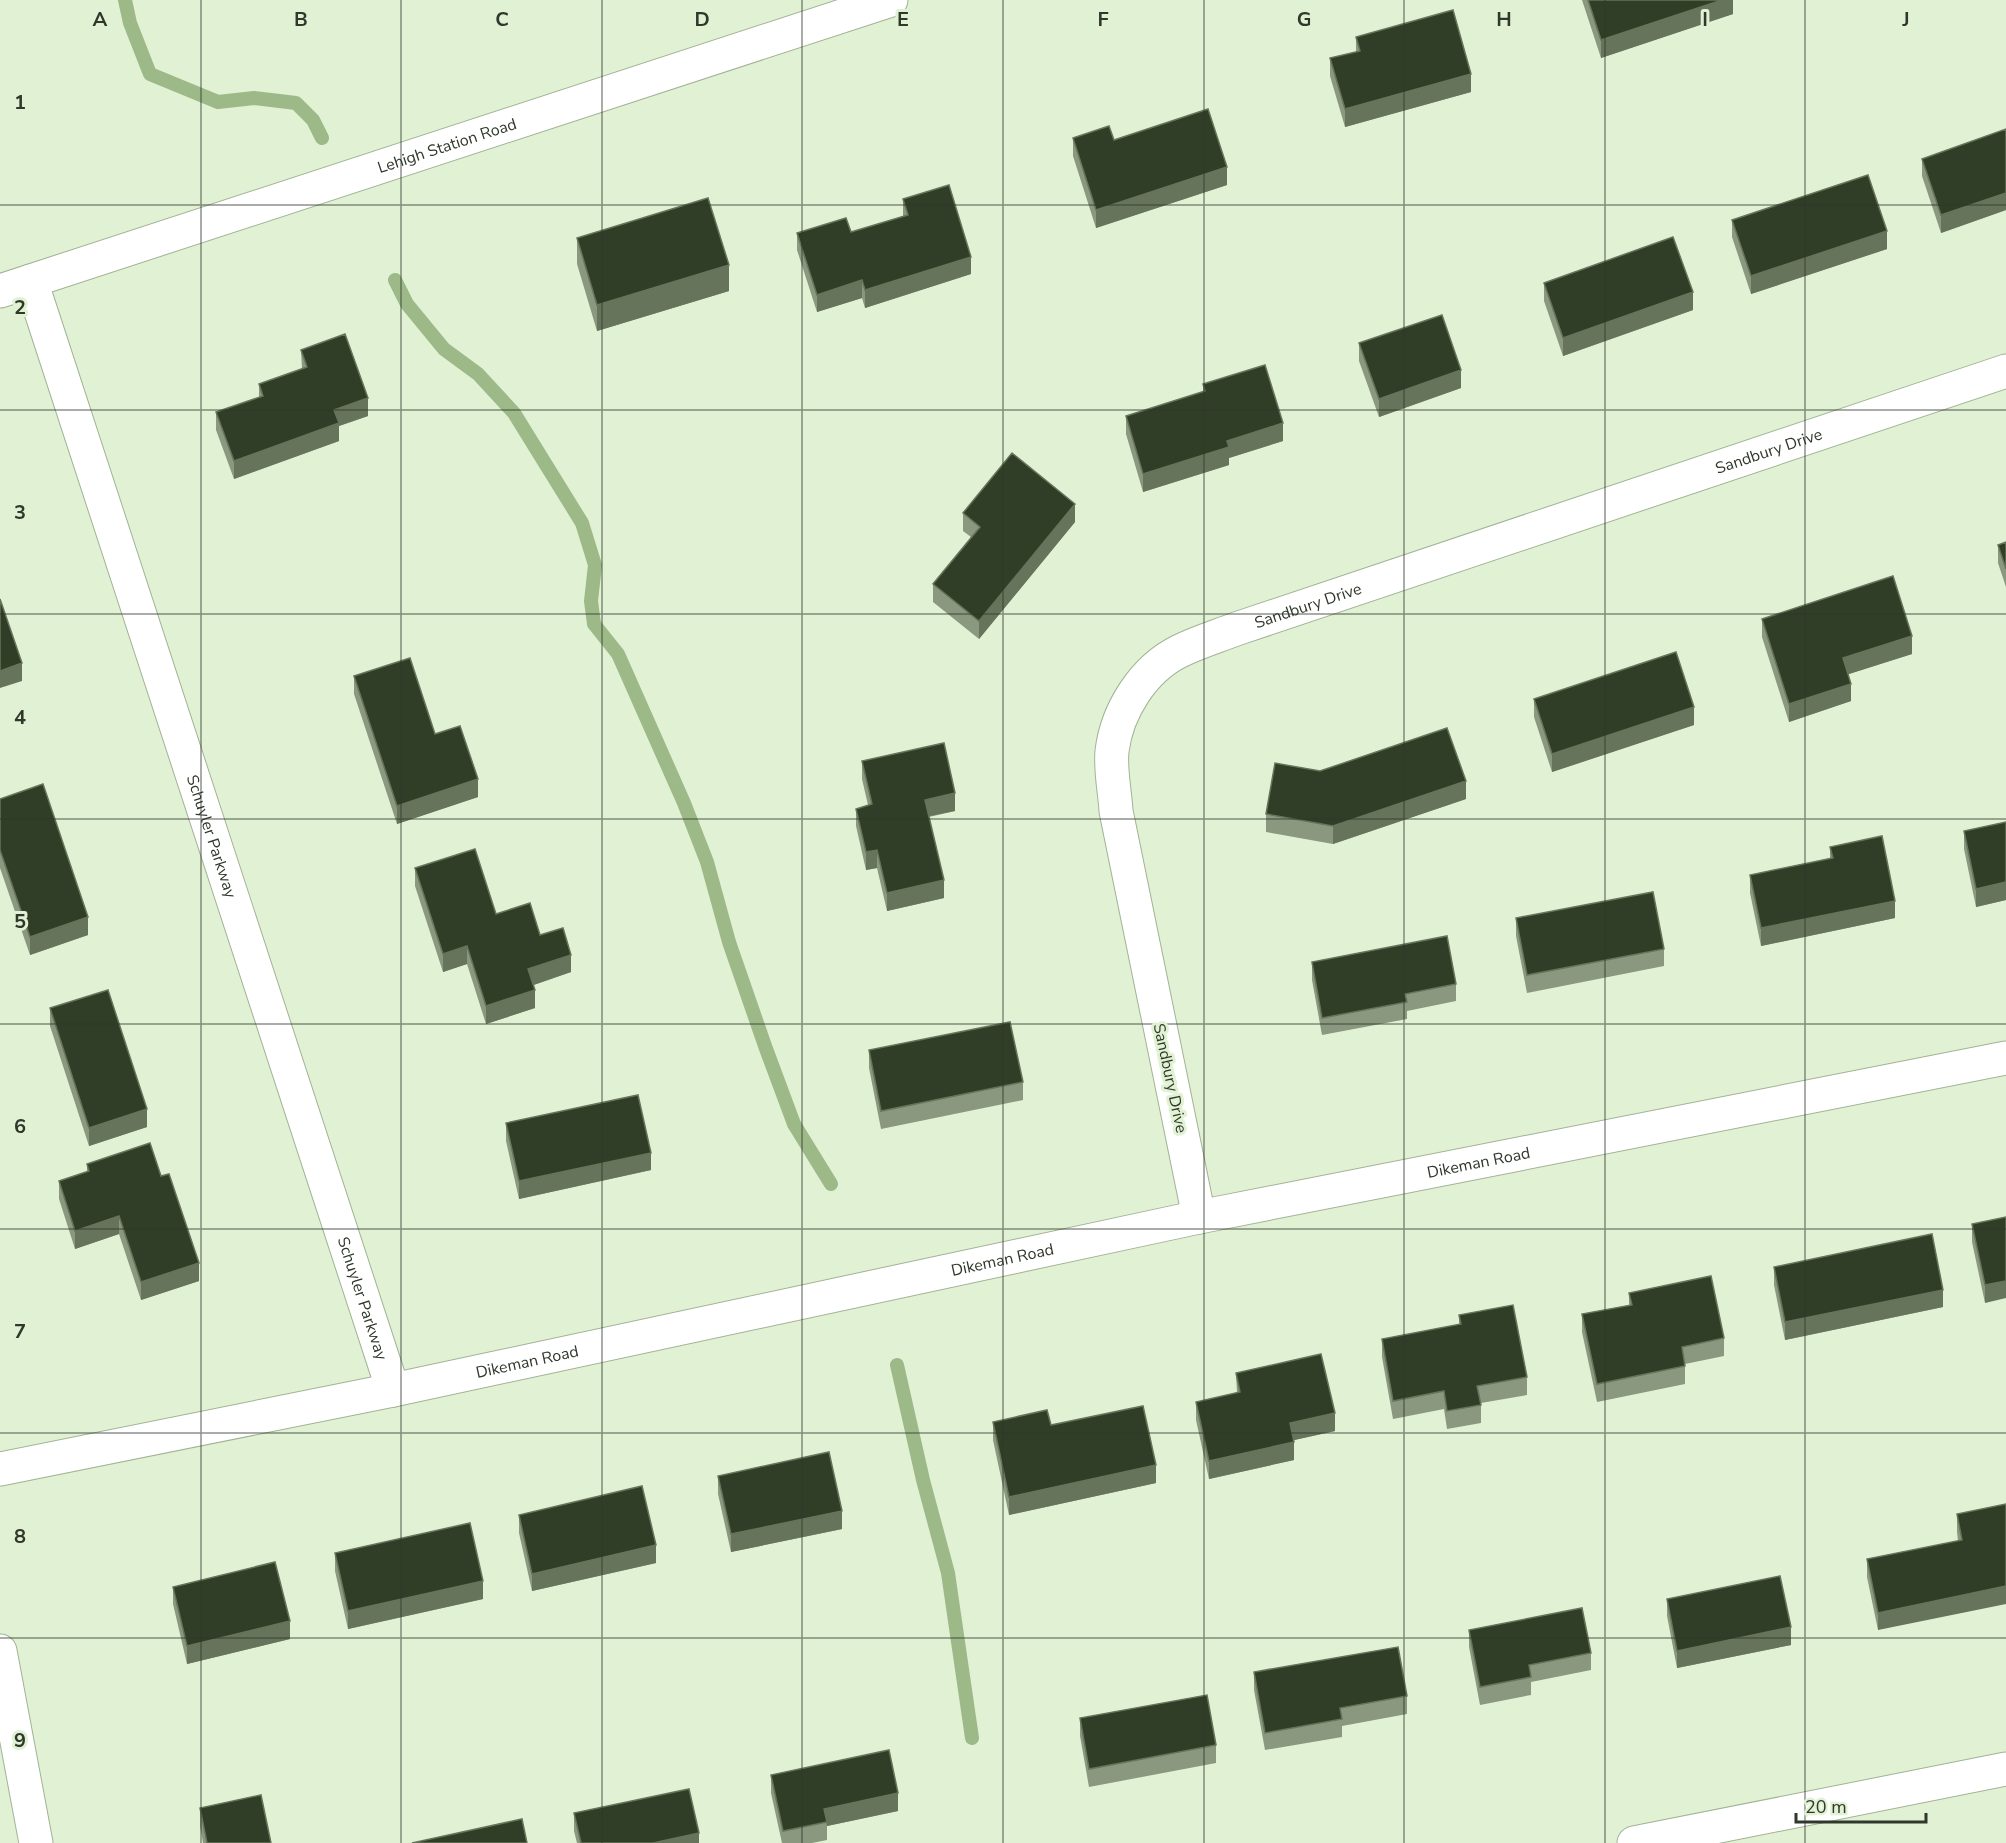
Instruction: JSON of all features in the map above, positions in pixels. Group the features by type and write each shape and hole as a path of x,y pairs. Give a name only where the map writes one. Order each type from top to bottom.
{"street":[{"name":"Lehigh Station Road","path":"0,291 891,0"},
{"name":"Schuyler Parkway","path":"31,281 393,1390"},
{"name":"Sandbury Drive","path":"1199,1217 1116,811 1112,753 1118,725 1131,698 1149,673 1178,652 1236,629 2006,371"},
{"name":"Dikeman Road","path":"0,1469 393,1390 1199,1217 2006,1058"},
{"path":"0,1651 36,1843"},
{"path":"1634,1843 2006,1769"}],"building":[{"path":"1588,0 1722,0 1601,40"},
{"path":"1453,10 1471,74 1345,109 1330,58 1360,51 1356,37"},
{"path":"1208,109 1227,167 1096,210 1073,138 1109,126 1114,140"},
{"path":"2006,129 2006,193 1941,215 1922,159"},
{"path":"1868,175 1887,231 1751,276 1732,220"},
{"path":"949,185 971,257 865,290 862,280 817,295 797,233 846,218 851,232 908,215 903,199"},
{"path":"708,198 729,265 597,305 577,238"},
{"path":"1673,237 1693,292 1563,338 1544,283"},
{"path":"1442,315 1461,370 1379,399 1359,343"},
{"path":"345,334 368,398 334,410 339,423 234,461 216,412 263,396 259,384 307,367 301,350"},
{"path":"1265,365 1283,423 1227,441 1229,447 1143,474 1126,416 1205,391 1203,384"},
{"path":"1012,453 1075,504 979,621 933,584 980,527 963,513"},
{"path":"2006,542 2006,569 1998,545"},
{"path":"1893,576 1912,636 1843,658 1851,684 1789,704 1762,619"},
{"path":"0,599 22,663 0,671"},
{"path":"1676,652 1694,707 1552,754 1534,699"},
{"path":"410,658 435,734 460,726 478,779 397,806 354,676"},
{"path":"1447,728 1466,781 1333,826 1266,814 1275,763 1320,771"},
{"path":"944,743 955,793 925,800 944,880 887,893 877,850 866,852 856,809 872,804 862,761"},
{"path":"43,784 88,917 30,937 0,850 0,799"},
{"path":"2006,822 2006,882 1976,889 1964,831"},
{"path":"1882,836 1895,901 1761,928 1750,875 1833,858 1830,847"},
{"path":"475,849 496,914 530,903 540,935 563,928 571,955 528,969 535,990 486,1006 467,946 443,954 415,868"},
{"path":"1653,892 1664,949 1527,975 1516,918"},
{"path":"1447,936 1456,984 1405,994 1407,1002 1322,1018 1312,962"},
{"path":"108,990 147,1109 89,1128 50,1008"},
{"path":"1010,1022 1023,1082 881,1111 869,1050"},
{"path":"638,1095 651,1153 519,1181 506,1123"},
{"path":"150,1143 161,1176 169,1174 199,1263 141,1282 119,1216 75,1231 59,1181 89,1171 87,1164"},
{"path":"2006,1217 2006,1281 1985,1285 1972,1224"},
{"path":"1932,1234 1943,1290 1785,1322 1774,1267"},
{"path":"1711,1276 1724,1338 1682,1347 1685,1366 1597,1384 1582,1314 1632,1305 1629,1293"},
{"path":"1513,1305 1527,1377 1477,1386 1481,1405 1447,1411 1444,1391 1393,1401 1382,1339 1461,1324 1459,1315"},
{"path":"1321,1354 1335,1413 1290,1423 1294,1442 1209,1461 1196,1402 1240,1392 1236,1373"},
{"path":"1143,1406 1156,1465 1009,1497 993,1422 1047,1410 1051,1425"},
{"path":"829,1452 842,1511 731,1534 718,1476"},
{"path":"642,1486 656,1545 532,1574 519,1515"},
{"path":"2006,1504 2006,1586 1878,1613 1867,1559 1962,1540 1957,1514"},
{"path":"470,1523 483,1581 348,1611 335,1553"},
{"path":"275,1562 290,1621 187,1646 173,1587"},
{"path":"1780,1576 1791,1627 1677,1651 1667,1599"},
{"path":"1582,1608 1591,1653 1529,1665 1531,1677 1480,1687 1469,1630"},
{"path":"1398,1647 1407,1696 1340,1708 1342,1719 1265,1733 1254,1672"},
{"path":"1207,1695 1216,1745 1089,1769 1080,1718"},
{"path":"889,1750 898,1793 824,1809 827,1822 783,1831 771,1775"},
{"path":"689,1789 699,1833 653,1843 581,1843 574,1813"},
{"path":"261,1795 271,1843 207,1843 200,1808"},
{"path":"522,1819 527,1843 412,1843"}],"waterway":[{"path":"125,0 130,23 150,74 218,102 254,98 296,103 313,120 322,138"},
{"path":"395,280 407,304 444,349 478,374 514,413 582,523 595,565 591,601 594,624 618,654 684,803 707,862 729,942 794,1124 831,1184"},
{"path":"897,1365 923,1480 948,1573 972,1738"}]}
